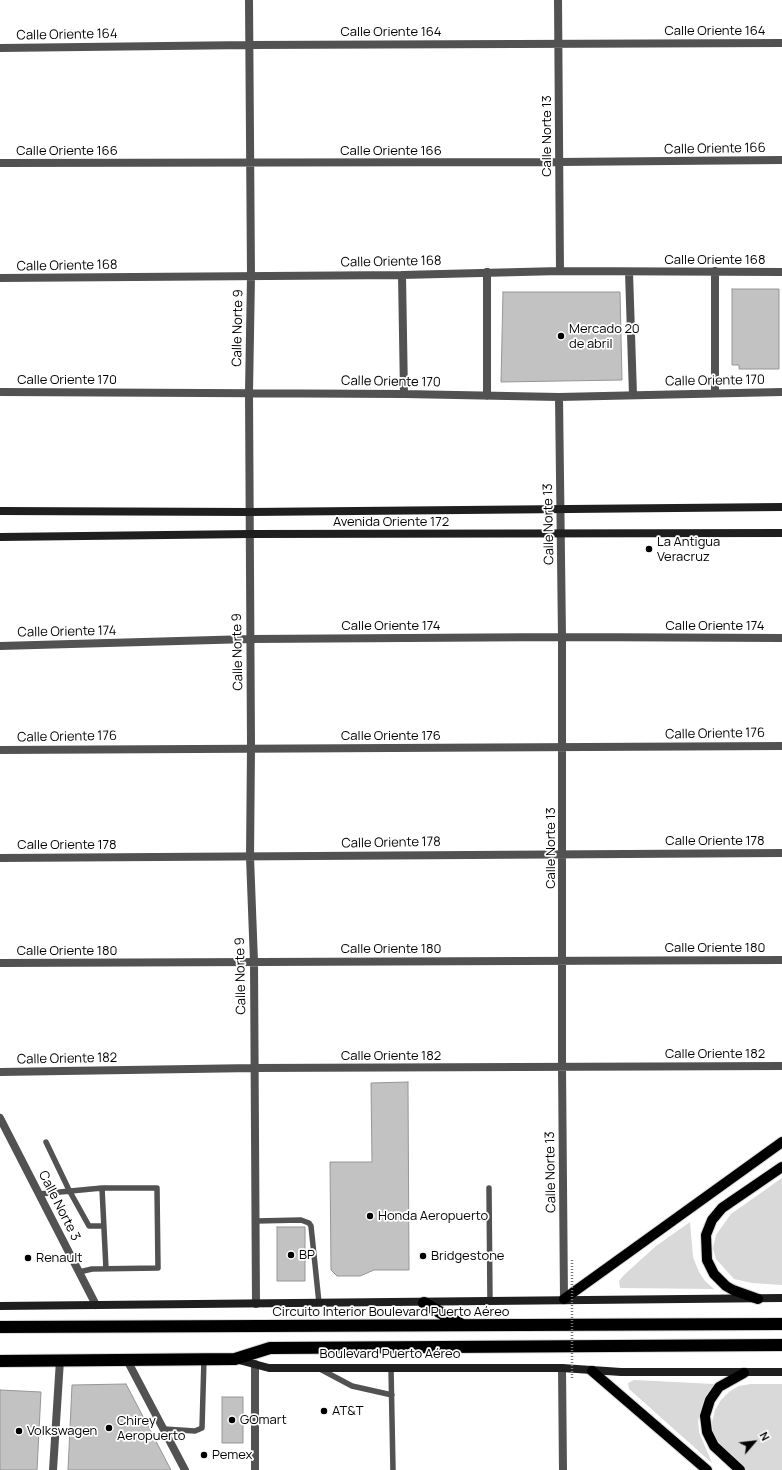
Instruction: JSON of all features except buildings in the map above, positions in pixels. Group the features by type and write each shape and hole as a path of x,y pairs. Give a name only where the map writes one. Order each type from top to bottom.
{"highway":[{"path":"424,1303 463,1326"},
{"name":"Circuito Interior Boulevard Puerto Aéreo","path":"0,1327 782,1324"},
{"path":"235,1359 270,1348 782,1345"},
{"name":"Boulevard Puerto Aéreo","path":"0,1361 235,1359"}],"main road":[{"path":"564,1299 782,1142"},
{"path":"758,1299 733,1290 726,1286 714,1274 707,1260 706,1235 712,1220 722,1208 782,1167"},
{"path":"592,1371 707,1470"},
{"path":"740,1470 714,1446 707,1432 705,1416 710,1400 719,1387 744,1373"}],"street":[{"name":"Calle Norte 9","path":"249,0 251,163 249,392 251,748 250,856 254,962 256,1304"},
{"name":"Calle Norte 13","path":"558,0 560,44 560,271"},
{"name":"Calle Oriente 164","path":"0,48 249,45 782,43"},
{"name":"Calle Oriente 166","path":"0,163 782,160"},
{"name":"Calle Oriente 168","path":"0,278 402,275 560,271 782,272"},
{"path":"715,271 715,393"},
{"path":"487,272 487,396"},
{"path":"630,272 633,395"},
{"path":"402,275 404,394"},
{"name":"Calle Oriente 170","path":"0,392 249,392 559,397 782,392"},
{"name":"Calle Norte 13","path":"559,397 562,637 562,1067 564,1299"},
{"name":"Avenida Oriente 172","path":"0,511 250,512 782,507"},
{"name":"Avenida Oriente 172","path":"0,538 250,534 782,533"},
{"name":"Calle Oriente 174","path":"0,646 250,640 562,637 782,638"},
{"name":"Calle Oriente 176","path":"0,750 782,746"},
{"name":"Calle Oriente 178","path":"0,858 782,853"},
{"name":"Calle Oriente 180","path":"0,963 782,960"},
{"name":"Calle Oriente 182","path":"0,1072 254,1068 782,1066"},
{"name":"Calle Norte 3","path":"0,1118 96,1305"},
{"path":"0,1306 424,1303 564,1299 782,1298"},
{"name":"Boulevard Puerto Aéreo","path":"235,1359 269,1368 562,1368 592,1371 782,1372"},
{"path":"53,1470 60,1360"},
{"path":"127,1360 185,1470"},
{"path":"255,1364 255,1470"},
{"path":"562,1368 563,1470"}],"lane":[{"path":"46,1142 69,1190 89,1226 104,1226"},
{"path":"39,1194 102,1188 157,1188 158,1268 106,1269 79,1272"},
{"path":"102,1188 106,1269"},
{"path":"489,1188 490,1301"},
{"path":"256,1221 301,1220 309,1223 311,1226 319,1303"},
{"path":"164,1429 195,1431 202,1428 204,1359"},
{"path":"318,1368 352,1386 392,1395"},
{"path":"391,1368 393,1470"}],"path":[{"path":"572,1260 572,1380"}],"shaded area":[{"path":"782,1178 782,1285 752,1283 734,1279 716,1259 713,1248 716,1235 731,1214"},
{"path":"690,1222 693,1257 699,1272 705,1281 714,1289 620,1288 619,1281 624,1275 656,1246"},
{"path":"634,1380 714,1384 704,1399 698,1421 699,1432 712,1463 629,1389 628,1383"},
{"path":"751,1384 782,1384 782,1470 746,1470 725,1452 713,1434 712,1422 715,1410 721,1400 730,1391 739,1386"}],"place":[{"name":"Mercado 20 de abril","path":"561,336"},
{"name":"La Antigua Veracruz","path":"649,549"},
{"name":"Honda Aeropuerto","path":"370,1216"},
{"name":"BP","path":"291,1255"},
{"name":"Bridgestone","path":"423,1256"},
{"name":"Renault","path":"28,1258"},
{"name":"AT&T","path":"324,1411"},
{"name":"GOmart","path":"232,1420"},
{"name":"Chirey Aeropuerto","path":"109,1428"},
{"name":"Volkswagen","path":"19,1431"},
{"name":"Pemex","path":"204,1455"}]}
